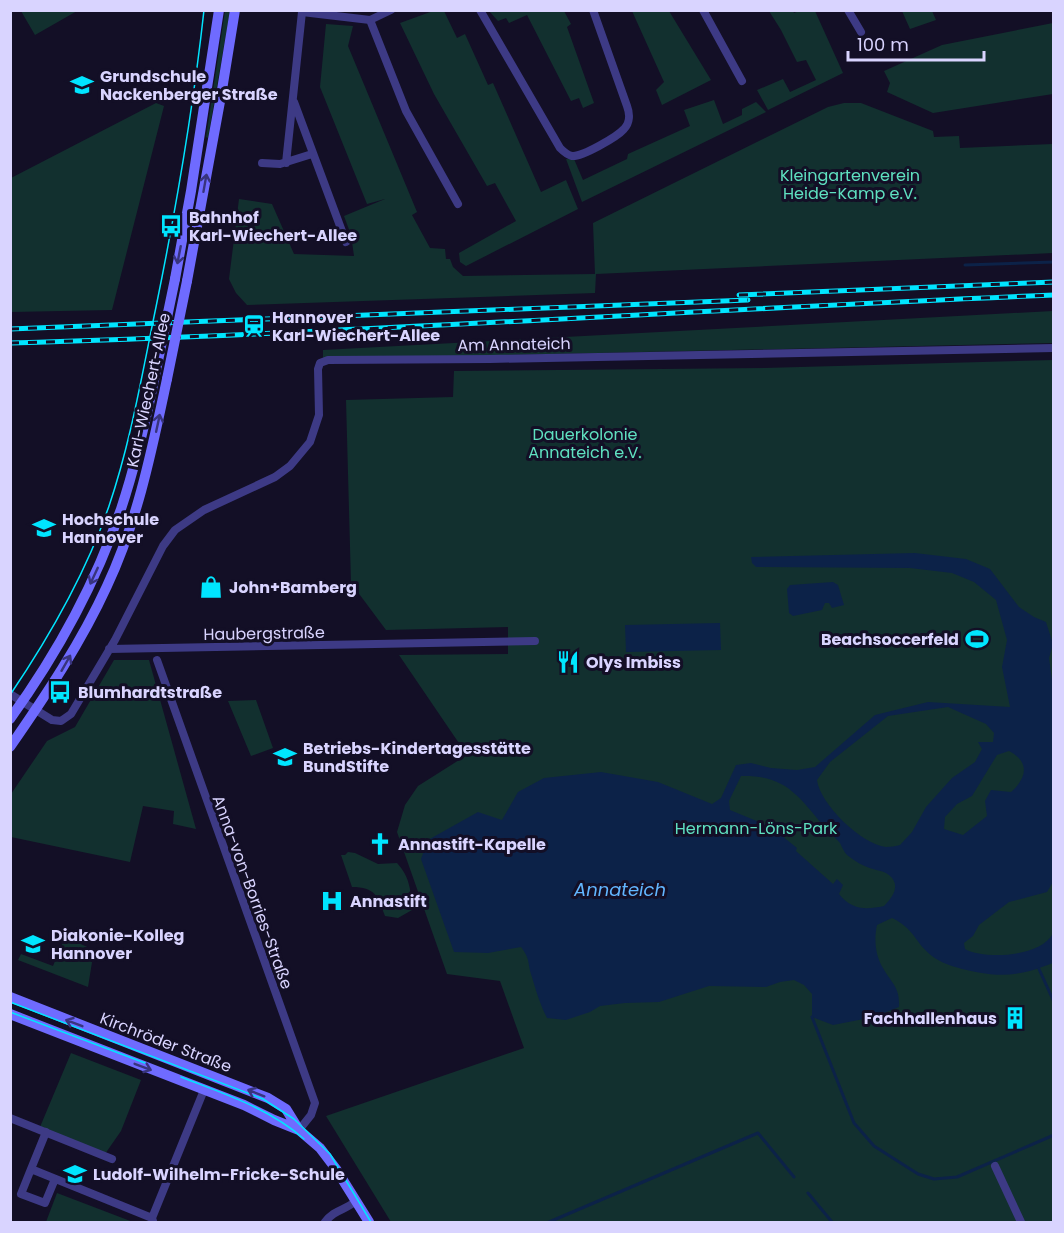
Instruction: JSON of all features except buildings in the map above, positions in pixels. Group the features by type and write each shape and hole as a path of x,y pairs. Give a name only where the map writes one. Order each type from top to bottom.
{"main road":[{"name":"Karl-Wiechert-Allee","path":"10,719 58,648 109,543 132,472 175,279 219,10"},
{"name":"Karl-Wiechert-Allee","path":"10,747 60,674 91,618 123,548 146,475 187,281 235,10"},
{"name":"Kirchröder Straße","path":"10,997 268,1098 286,1109 299,1130 320,1148 369,1222"},
{"name":"Kirchröder Straße","path":"10,1014 299,1130"}],"street":[{"path":"286,163 302,12 370,20 391,10"},
{"path":"480,10 560,148 566,154 573,156 587,152 624,130 629,119 627,106 593,10"},
{"path":"703,10 742,81"},
{"path":"848,10 861,32"},
{"path":"370,20 406,111 458,204"},
{"path":"293,98 346,242"},
{"path":"262,163 286,163 312,154"},
{"name":"Am Annateich","path":"110,649 163,546 175,530 204,510 275,477 300,456 310,442 319,415 318,369 320,363 328,360 1053,348"},
{"name":"Haubergstraße","path":"110,649 535,641"},
{"path":"10,694 52,720 66,719 110,649"},
{"name":"Anna-von-Borries-Straße","path":"157,660 315,1103 311,1115 299,1130"},
{"path":"32,1169 153,1220 204,1090"},
{"path":"10,1118 112,1159"},
{"path":"46,1132 21,1194 45,1203 55,1179"},
{"path":"995,1166 1021,1222"},
{"path":"325,1222 332,1213 356,1201"}],"green space":[{"path":"21,11 77,11 35,35"},
{"path":"225,11 230,11 208,138 206,137"},
{"path":"433,11 444,11 457,38 465,34 488,85 493,83 541,192 566,180 578,209 466,266 460,262 459,253 516,221 495,183 487,186 434,94 400,23"},
{"path":"489,11 564,11 571,24 567,27 594,103 583,108 579,98 571,101 527,15 509,23 506,18 498,21"},
{"path":"632,11 669,11 711,80 662,105 656,90 664,82"},
{"path":"769,11 793,11 794,13 815,11 843,73 768,110 757,90 783,79 790,92 816,80 806,60 797,62"},
{"path":"902,11 932,11 936,20 910,29"},
{"path":"1053,23 1053,94 933,113 887,92 890,83 884,71 942,45"},
{"name":"Kleingartenverein Heide-Kamp e.V.","path":"326,24 353,26 348,46 417,212 412,215 430,248 445,249 446,259 450,259 453,267 463,276 595,274 593,223 828,107 844,103 861,103 933,131 934,137 959,136 960,148 1053,144 1053,253 596,274 595,293 247,305 236,293 229,279 239,199 272,204 294,254 354,256 351,235 344,216 385,199 367,204 320,87"},
{"path":"714,100 723,124 742,115 742,109 756,102 766,112 582,202 566,159 574,159 583,180 627,159 628,154 690,126 684,110"},
{"path":"156,103 164,106 112,310 11,312 11,178"},
{"path":"1053,311 1053,343 323,359 323,350"},
{"name":"Hermann-Löns-Park","path":"1053,360 1053,1222 391,1222 326,1116 524,1048 500,981 447,974 397,832 405,805 418,786 467,755 399,655 508,654 508,627 386,630 351,583 346,400 453,397 454,371 764,368"},
{"path":"114,660 149,660 196,829 173,824 174,811 143,806 130,862 11,837 11,794 47,741 75,727"},
{"path":"256,700 273,748 251,756 228,701"},
{"path":"348,852 378,864 397,863 409,885 412,910 398,918 385,916 378,898 371,891 352,887 341,855"},
{"path":"65,937 94,950 88,987 18,960 21,954 53,966"},
{"path":"71,1053 141,1080 121,1131 105,1154 40,1127"},
{"path":"57,1193 133,1222 46,1222"}],"water":[{"name":"Annateich","path":"915,553 966,559 990,569 1019,607 1046,622 1053,644 1049,658 1054,694 1053,882 1047,892 1009,902 979,925 973,936 964,943 965,949 986,955 1012,954 1026,952 1037,947 1047,941 1053,933 1053,963 1008,975 962,969 932,956 906,927 892,918 877,925 876,947 880,963 897,990 899,1007 874,1017 833,1025 812,1017 812,994 804,985 794,980 766,987 709,986 659,1002 600,1006 566,1020 547,1018 528,959 521,947 488,953 454,952 421,859 428,840 478,812 502,820 518,792 544,778 601,772 658,782 712,804 721,798 736,765 751,763 771,768 797,770 815,767 875,715 928,702 1010,707 1002,667 1007,640 996,600 974,582 952,573 910,568 756,567 751,557","holes":["948,707 986,724 994,733 993,742 978,742 982,749 975,762 952,778 926,807 912,832 900,845 886,847 865,839 834,811 820,790 817,780 830,762 888,716","1009,751 1016,755 1023,765 1023,776 1016,787 1011,792 991,790 985,801 987,816 963,835 944,829 945,817 957,804 972,796 997,755","741,776 769,779 780,783 798,796 840,843 847,855 862,865 890,875 895,886 892,897 884,906 865,908 854,906 839,894 843,885 837,879 833,884 796,851 797,848 771,827 730,810 729,801"]},
{"path":"833,582 838,585 844,605 832,608 829,603 825,603 822,610 793,616 789,613 787,589 790,585"},
{"path":"720,623 721,650 626,652 625,625"}],"waterway":[{"path":"965,265 1054,262"},
{"path":"1039,969 1054,1002"},
{"path":"812,1017 854,1123 874,1146 918,1174 934,1179 957,1177 1054,1135"},
{"path":"549,1222 758,1133 794,1177"},
{"path":"808,1193 832,1222"}],"tram line":[{"path":"10,695 53,627 78,580 100,531 117,482 136,407 170,233 189,122 204,10"},
{"path":"10,1002 263,1099 294,1119 330,1154 371,1222"},
{"path":"10,1012 145,1063"},
{"path":"181,1077 261,1110 304,1139"}],"railway":[{"path":"739,295 1054,282"},
{"path":"10,343 271,333 1054,295"},
{"path":"10,329 748,300"}],"place":[{"name":"Grundschule Nackenberger Straße","path":"82,85"},
{"name":"Bahnhof Karl-Wiechert-Allee","path":"171,226"},
{"name":"Hannover Karl-Wiechert-Allee","path":"254,326"},
{"name":"Hochschule Hannover","path":"44,528"},
{"name":"John+Bamberg","path":"211,587"},
{"name":"Beachsoccerfeld","path":"977,639"},
{"name":"Olys Imbiss","path":"568,662"},
{"name":"Blumhardtstraße","path":"60,692"},
{"name":"Betriebs-Kindertagesstätte BundStifte","path":"285,757"},
{"name":"Annastift-Kapelle","path":"380,844"},
{"name":"Annastift","path":"332,901"},
{"name":"Diakonie-Kolleg Hannover","path":"33,944"},
{"name":"Fachhallenhaus","path":"1015,1018"},
{"name":"Ludolf-Wilhelm-Fricke-Schule","path":"75,1174"}],"park label":[{"name":"Dauerkolonie Annateich e.V.","path":"585,443"}]}
